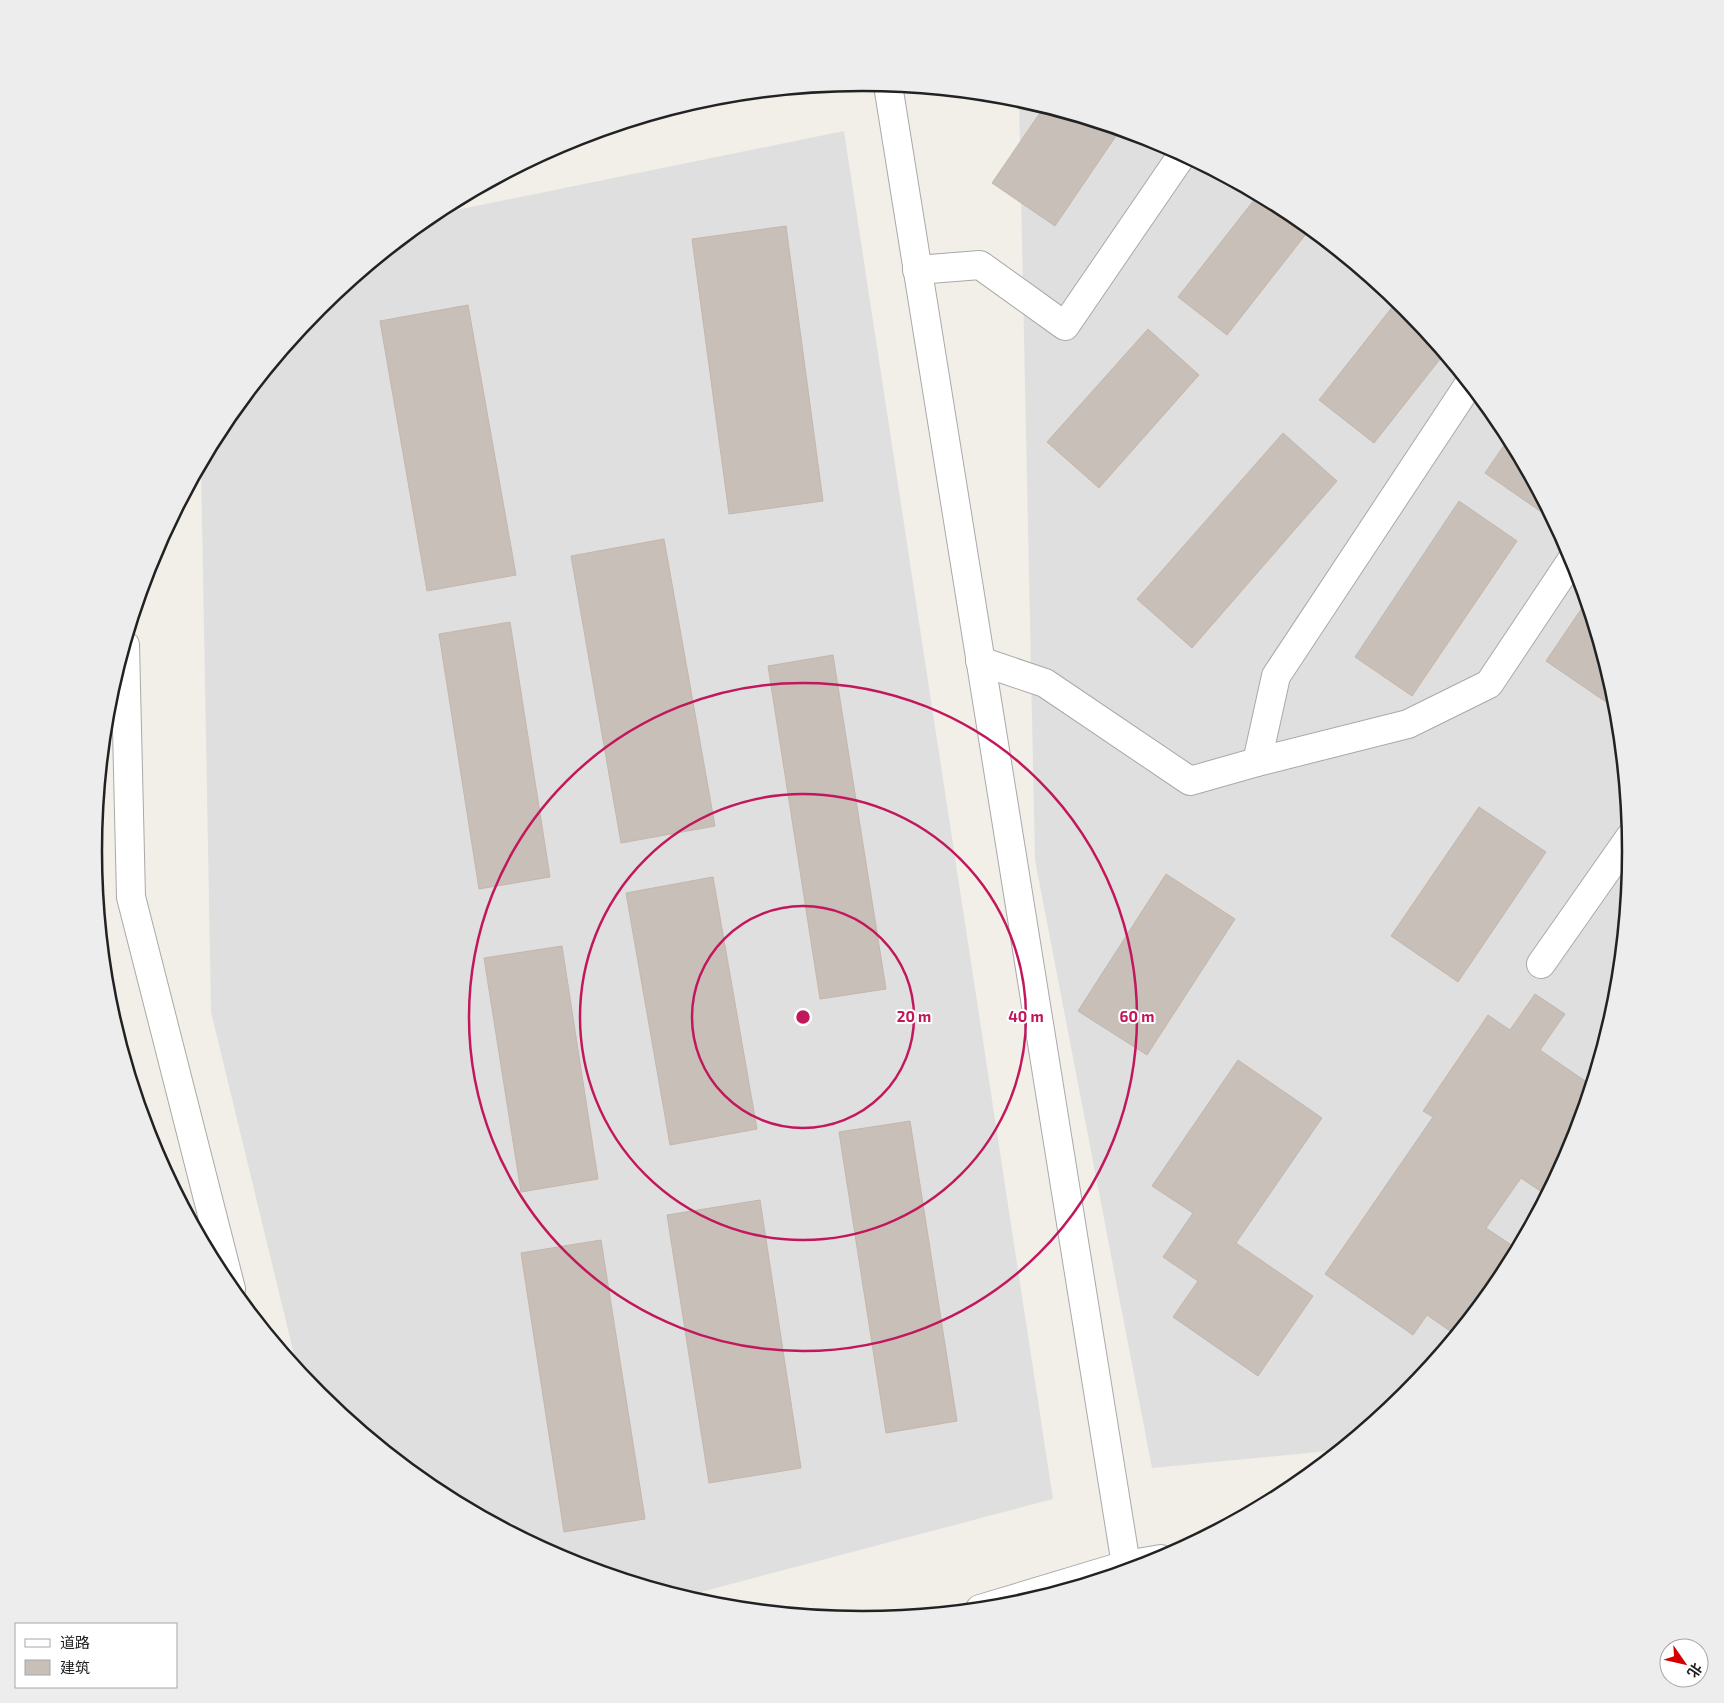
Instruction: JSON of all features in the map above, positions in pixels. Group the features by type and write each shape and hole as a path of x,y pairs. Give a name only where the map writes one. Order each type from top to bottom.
{"street":[{"path":"889,92 1126,1564"},
{"path":"917,270 980,264 1065,326 1178,161"},
{"path":"1257,762 1276,676 1465,390"},
{"path":"980,661 1045,683 1190,781 1408,724 1489,684 1567,568"},
{"path":"125,665 131,897 225,1266"},
{"path":"1541,964 1622,848"}],"shaded area":[{"path":"1019,108 1059,117 1153,149 1242,193 1284,219 1325,248 1400,314 1434,350 1494,429 1544,515 1582,607 1608,703 1616,752 1621,802 1621,901 1616,951 1608,1000 1582,1096 1544,1188 1494,1274 1434,1353 1400,1389 1330,1451 1152,1468 1035,860"},
{"path":"844,131 1053,1499 697,1593 665,1586 571,1554 482,1510 440,1484 399,1455 324,1389 295,1358 211,1012 201,476 230,429 259,389 290,350 324,314 399,248 454,211"}],"building":[{"path":"1040,113 1116,136 1055,226 992,183"},
{"path":"1254,200 1306,234 1227,335 1178,297"},
{"path":"786,226 823,501 729,514 692,239"},
{"path":"468,305 516,575 427,591 380,321"},
{"path":"1392,307 1441,358 1374,443 1319,400"},
{"path":"1148,329 1199,375 1099,488 1047,442"},
{"path":"1283,433 1337,481 1192,648 1137,599"},
{"path":"1504,445 1520,471 1541,509 1540,511 1485,473"},
{"path":"1459,501 1517,541 1412,696 1355,657"},
{"path":"664,539 715,826 621,843 571,556"},
{"path":"1582,608 1607,700 1606,702 1546,661"},
{"path":"510,622 550,877 479,889 439,634"},
{"path":"833,655 886,989 820,999 768,666"},
{"path":"1479,807 1546,852 1458,982 1391,936"},
{"path":"1166,874 1235,919 1147,1055 1078,1011"},
{"path":"713,877 757,1129 670,1145 626,893"},
{"path":"562,946 598,1179 521,1192 484,958"},
{"path":"1535,994 1565,1014 1540,1050 1586,1082 1582,1096 1542,1192 1521,1178 1486,1228 1512,1245 1488,1283 1451,1332 1427,1315 1413,1335 1325,1274 1433,1117 1423,1111 1488,1015 1510,1030"},
{"path":"1238,1060 1322,1118 1236,1243 1313,1296 1258,1376 1173,1317 1198,1281 1163,1257 1193,1213 1152,1186"},
{"path":"910,1121 957,1421 886,1433 839,1132"},
{"path":"760,1200 801,1468 709,1483 667,1215"},
{"path":"601,1240 645,1519 564,1532 521,1253"}]}
